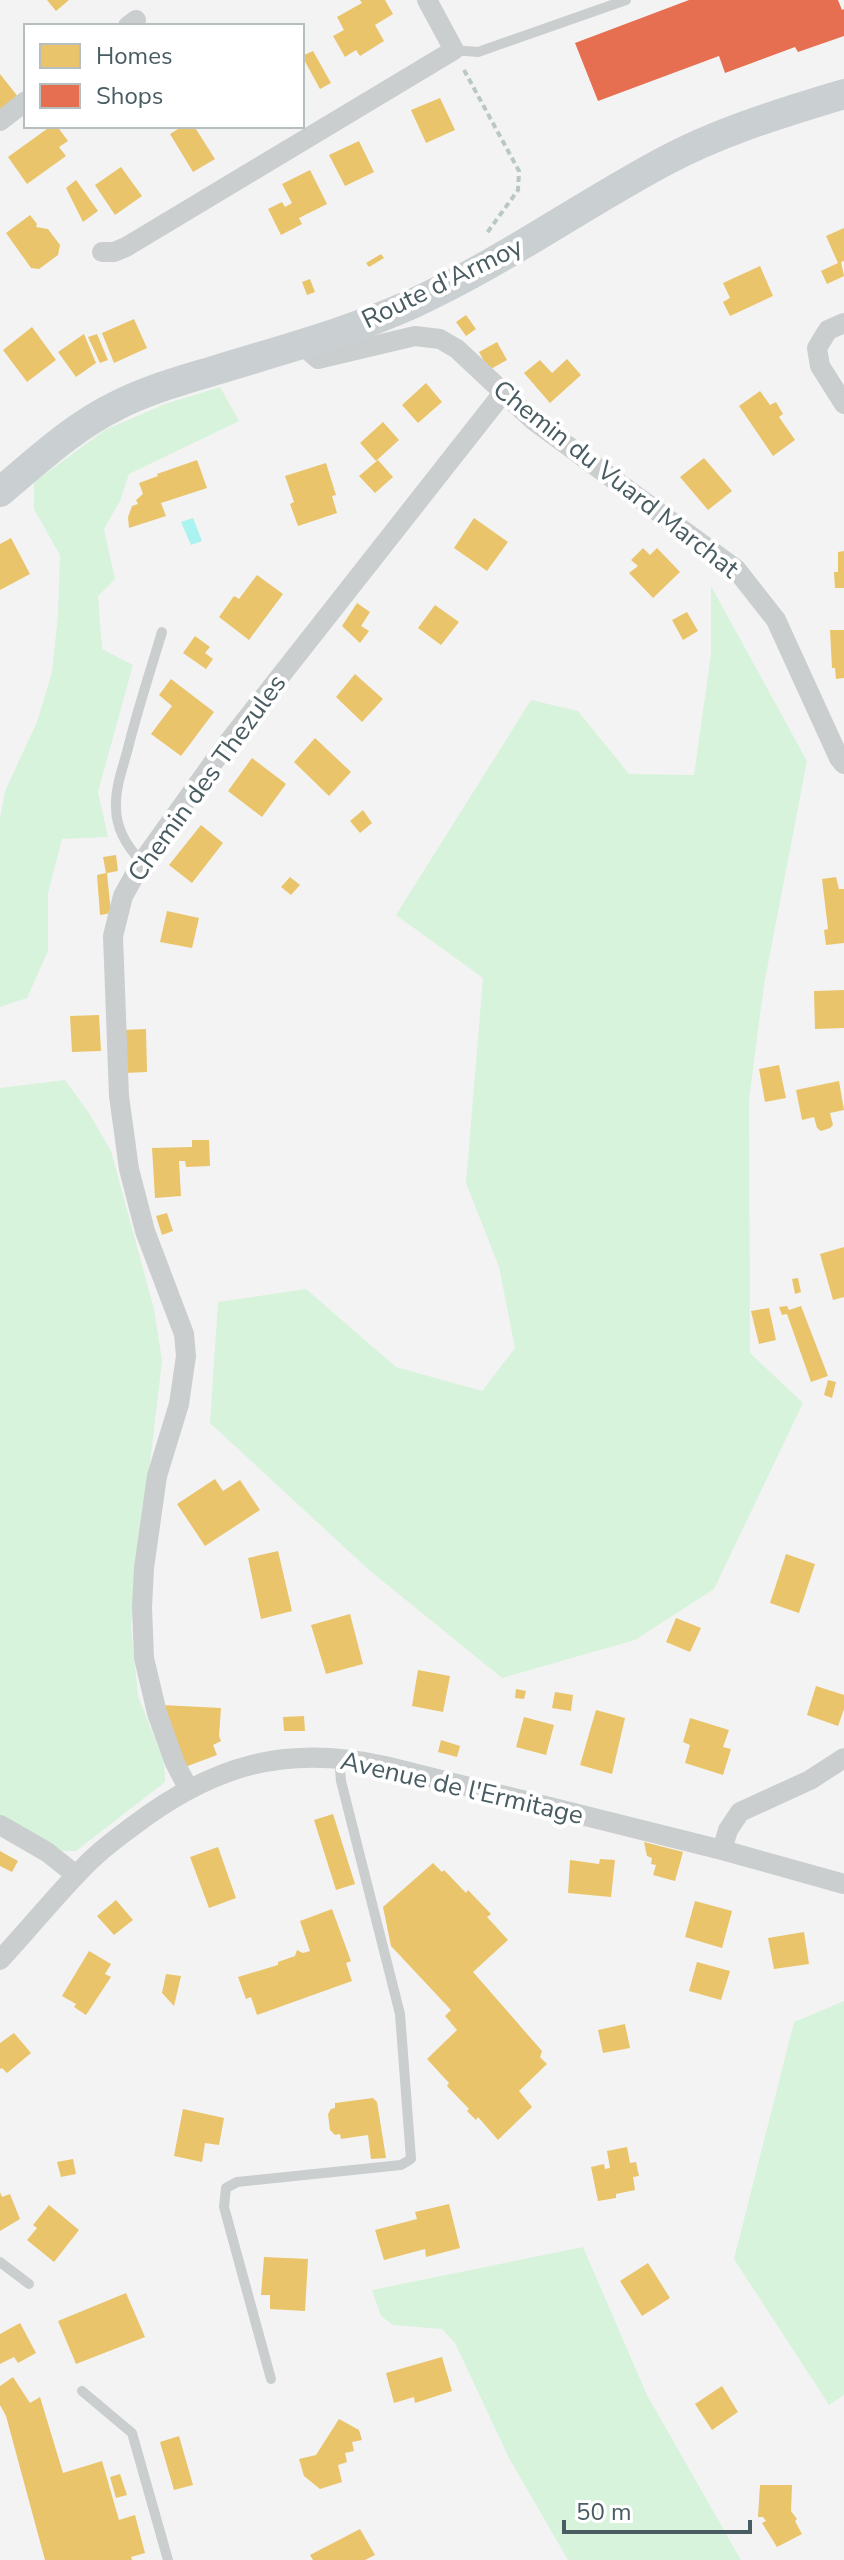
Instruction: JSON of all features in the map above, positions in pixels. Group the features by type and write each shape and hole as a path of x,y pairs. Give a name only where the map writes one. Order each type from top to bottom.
{"main road":[{"name":"Route d'Armoy","path":"0,492 73,432 116,406 163,386 377,318 440,291 664,161 768,118 844,94"}],"street":[{"path":"102,252 114,252 126,247 454,50 427,0"},
{"path":"0,121 24,103"},
{"path":"844,323 828,330 817,348 820,366 844,404"},
{"name":"Chemin du Vuard Marchat","path":"301,344 312,355 326,359 410,337 433,338 457,349 534,421 736,569 776,620 844,764"},
{"name":"Chemin des Thezules","path":"188,1788 175,1763 157,1713 144,1658 142,1607 157,1476 179,1404 186,1356 184,1334 145,1231 129,1169 119,1096 113,936 123,896 142,862 223,749 503,393"},
{"name":"Avenue de l'Ermitage","path":"0,1960 76,1875 120,1836 188,1788 224,1773 287,1758 339,1758 385,1766 722,1850 844,1884"},
{"path":"722,1850 728,1830 740,1812 810,1780 844,1758"},
{"path":"0,1825 47,1852 76,1875"}],"lane":[{"path":"454,50 478,52 626,0"},
{"path":"142,862 130,851 120,831 115,809 135,719 162,632"},
{"path":"271,2379 224,2207 226,2188 237,2182 401,2165 411,2159 400,2014 341,1781 339,1758"},
{"path":"0,2262 29,2284"},
{"path":"82,2391 132,2433 168,2560"}],"path":[{"path":"454,50 519,171 518,190 482,240"}],"green space":[{"path":"220,387 239,421 129,474 120,501 104,529 115,579 98,596 102,649 133,665 98,792 108,837 62,839 48,893 48,951 27,998 0,1007 0,818 5,791 37,722 52,672 58,615 60,555 34,509 34,482 105,430 165,404"},
{"path":"711,586 807,761 764,985 749,1100 750,1353 803,1403 714,1589 635,1640 502,1678 369,1570 210,1423 218,1302 306,1289 396,1367 482,1391 515,1348 499,1267 466,1183 483,978 396,915 531,700 578,711 629,774 694,775 711,654"},
{"path":"65,1080 111,1151 154,1309 162,1361 131,1626 138,1696 164,1761 165,1782 76,1851 62,1851 0,1817 0,1088"},
{"path":"844,2001 844,2395 829,2405 734,2259 794,2022"},
{"path":"583,2247 647,2395 741,2560 568,2560 509,2458 455,2343 442,2329 393,2325 381,2316 372,2290"}],"water":[{"path":"193,518 202,541 191,545 181,522"}],"building: Homes":[{"path":"47,0 69,0 56,11"},
{"path":"360,0 385,0 393,14 375,25 384,41 360,56 356,50 345,57 333,36 344,30 337,17 362,3"},
{"path":"313,51 331,83 320,89 304,55"},
{"path":"0,74 19,98 0,112"},
{"path":"440,98 455,130 426,143 411,110"},
{"path":"48,128 58,128 68,141 59,147 66,156 27,184 8,157"},
{"path":"180,128 195,128 215,159 193,172 170,134"},
{"path":"359,141 374,172 345,186 329,155"},
{"path":"121,167 142,196 115,215 95,185"},
{"path":"310,170 327,204 299,218 302,224 281,235 268,209 282,202 285,207 292,203 282,184"},
{"path":"76,180 98,211 83,222 66,188"},
{"path":"30,215 36,227 48,229 60,245 58,255 39,269 31,268 6,233"},
{"path":"844,228 844,261 841,262 844,276 827,284 821,271 838,263 826,236"},
{"path":"381,254 384,258 369,267 366,263"},
{"path":"760,266 773,296 730,316 723,302 730,298 723,283"},
{"path":"310,279 315,292 307,295 302,282"},
{"path":"466,315 476,329 466,336 456,322"},
{"path":"134,319 147,348 114,363 102,333"},
{"path":"32,327 56,360 27,382 3,350"},
{"path":"84,334 96,363 76,377 58,352"},
{"path":"97,334 108,360 100,363 88,337"},
{"path":"497,342 507,360 489,370 479,352"},
{"path":"567,359 581,375 550,403 524,373 540,360 552,373"},
{"path":"426,383 442,402 418,423 402,405"},
{"path":"760,391 770,405 776,402 783,414 779,417 795,440 773,456 739,406"},
{"path":"383,422 399,440 376,461 360,443"},
{"path":"704,458 732,491 708,510 680,477"},
{"path":"197,460 207,488 161,503 166,516 129,528 128,517 132,506 138,504 136,500 143,494 139,483"},
{"path":"378,460 393,477 375,493 359,476"},
{"path":"326,463 336,495 332,496 337,513 298,526 285,476"},
{"path":"474,518 508,542 487,571 454,548"},
{"path":"11,538 30,574 0,590 0,544"},
{"path":"643,548 650,555 657,548 680,572 653,598 629,573 638,566 631,560"},
{"path":"844,551 844,588 835,588 838,552"},
{"path":"257,575 283,594 249,640 219,617 234,596 239,599"},
{"path":"357,603 370,612 361,626 369,631 360,643 342,626"},
{"path":"435,605 459,622 441,645 418,628"},
{"path":"687,612 698,631 683,640 672,620"},
{"path":"830,630 844,630 844,678 836,679 835,668 832,668"},
{"path":"195,636 210,647 205,653 213,659 206,669 183,653"},
{"path":"355,674 383,699 362,722 336,697"},
{"path":"171,679 214,712 181,756 151,734 172,706 159,695"},
{"path":"315,738 351,772 329,796 294,762"},
{"path":"252,758 286,784 262,817 228,791"},
{"path":"363,810 372,823 360,833 350,821"},
{"path":"201,825 223,843 192,883 169,865"},
{"path":"116,855 118,871 107,873 111,913 100,915 97,875 106,873 103,857"},
{"path":"290,877 300,885 291,895 281,887"},
{"path":"836,877 839,889 844,889 844,943 826,945 824,930 828,929 822,879"},
{"path":"167,911 199,918 192,948 160,942"},
{"path":"844,990 844,1028 815,1029 814,991"},
{"path":"99,1015 101,1051 72,1052 70,1016"},
{"path":"146,1029 147,1072 124,1073 123,1030"},
{"path":"779,1065 786,1098 765,1102 759,1069"},
{"path":"839,1081 844,1110 830,1113 833,1125 821,1131 814,1117 802,1120 796,1090"},
{"path":"192,1140 209,1140 210,1166 186,1167 185,1161 179,1161 181,1196 155,1198 152,1148 192,1147"},
{"path":"167,1213 173,1231 162,1235 156,1216"},
{"path":"844,1247 844,1297 833,1300 820,1254"},
{"path":"798,1278 801,1292 795,1294 792,1279"},
{"path":"787,1306 789,1310 801,1306 828,1376 811,1382 787,1314 782,1315 779,1307"},
{"path":"769,1308 776,1340 759,1344 751,1311"},
{"path":"828,1380 836,1382 832,1398 824,1395"},
{"path":"215,1479 223,1491 240,1480 260,1510 205,1546 177,1504"},
{"path":"278,1551 292,1611 261,1619 248,1558"},
{"path":"786,1554 815,1564 799,1613 770,1603"},
{"path":"350,1614 363,1664 326,1674 311,1625"},
{"path":"676,1618 701,1628 690,1652 666,1642"},
{"path":"418,1670 450,1676 443,1712 412,1706"},
{"path":"816,1686 844,1695 844,1709 838,1726 807,1715"},
{"path":"516,1689 526,1691 524,1699 515,1698"},
{"path":"555,1692 573,1695 571,1711 552,1708"},
{"path":"162,1705 221,1708 221,1741 213,1745 217,1755 185,1767"},
{"path":"596,1710 625,1718 612,1774 580,1765"},
{"path":"304,1716 305,1731 284,1731 283,1717"},
{"path":"524,1717 554,1725 546,1755 516,1747"},
{"path":"690,1718 729,1730 723,1747 731,1749 723,1775 685,1763 690,1745 683,1742"},
{"path":"441,1740 460,1746 457,1757 438,1752"},
{"path":"333,1814 355,1884 336,1890 314,1820"},
{"path":"644,1842 683,1852 675,1881 653,1875 656,1865 651,1864 652,1858 647,1856"},
{"path":"218,1847 236,1898 209,1908 190,1857"},
{"path":"0,1851 18,1861 12,1872 0,1866"},
{"path":"600,1859 615,1860 611,1897 568,1893 570,1860 599,1864"},
{"path":"433,1863 466,1893 468,1890 491,1914 487,1917 508,1940 473,1972 542,2051 540,2057 547,2064 519,2091 532,2107 498,2140 478,2117 476,2120 467,2111 469,2109 447,2086 449,2083 427,2059 457,2030 445,2016 451,2010 391,1946 383,1907"},
{"path":"116,1900 133,1920 114,1935 97,1916"},
{"path":"695,1901 732,1911 722,1948 685,1937"},
{"path":"332,1909 351,1961 346,1963 352,1981 257,2015 251,1997 246,1999 238,1977 278,1965 278,1962 295,1956 297,1950 303,1953 310,1951 300,1921"},
{"path":"804,1932 809,1964 774,1969 768,1938"},
{"path":"89,1951 111,1964 105,1974 111,1977 86,2015 74,2007 76,2004 62,1996"},
{"path":"697,1962 730,1971 721,2000 689,1991"},
{"path":"166,1974 181,1976 174,2006 162,1993"},
{"path":"625,2024 630,2048 603,2053 598,2030"},
{"path":"14,2033 31,2053 7,2073 0,2069 0,2043"},
{"path":"373,2098 377,2102 386,2158 371,2159 368,2135 341,2139 340,2134 335,2135 330,2130 328,2114 335,2108 335,2103"},
{"path":"183,2109 224,2118 219,2145 205,2143 202,2162 174,2156"},
{"path":"627,2147 630,2163 636,2162 639,2176 633,2177 635,2190 598,2201 591,2167 604,2164 605,2169 610,2168 607,2151"},
{"path":"73,2159 76,2174 61,2177 57,2162"},
{"path":"0,2192 2,2197 10,2194 20,2219 0,2231"},
{"path":"449,2204 460,2248 426,2257 425,2249 384,2260 375,2230 417,2219 415,2212"},
{"path":"49,2205 79,2230 54,2262 27,2240 37,2228 33,2225"},
{"path":"264,2257 308,2259 305,2311 270,2309 270,2295 261,2295"},
{"path":"648,2263 670,2298 642,2316 620,2281"},
{"path":"126,2293 145,2337 76,2364 58,2321"},
{"path":"20,2323 36,2353 18,2363 14,2357 0,2364 0,2334"},
{"path":"442,2357 452,2391 415,2403 414,2397 394,2403 386,2373"},
{"path":"13,2377 30,2403 40,2397 63,2473 102,2461 119,2520 135,2515 145,2553 131,2557 132,2560 45,2560 6,2416 0,2405 0,2386"},
{"path":"722,2386 738,2412 712,2430 695,2404"},
{"path":"339,2419 359,2430 362,2440 352,2442 354,2451 345,2453 347,2462 338,2465 342,2482 320,2489 304,2476 299,2459 316,2455"},
{"path":"179,2436 193,2485 174,2490 160,2442"},
{"path":"120,2474 127,2495 116,2498 110,2477"},
{"path":"760,2485 792,2485 791,2511 802,2534 777,2547 762,2523 766,2521 758,2517"},
{"path":"360,2529 375,2555 365,2560 313,2560 310,2555"}],"building: Shops":[{"path":"689,0 838,0 844,9 844,36 798,52 795,47 725,73 719,56 598,101 575,43"}]}
